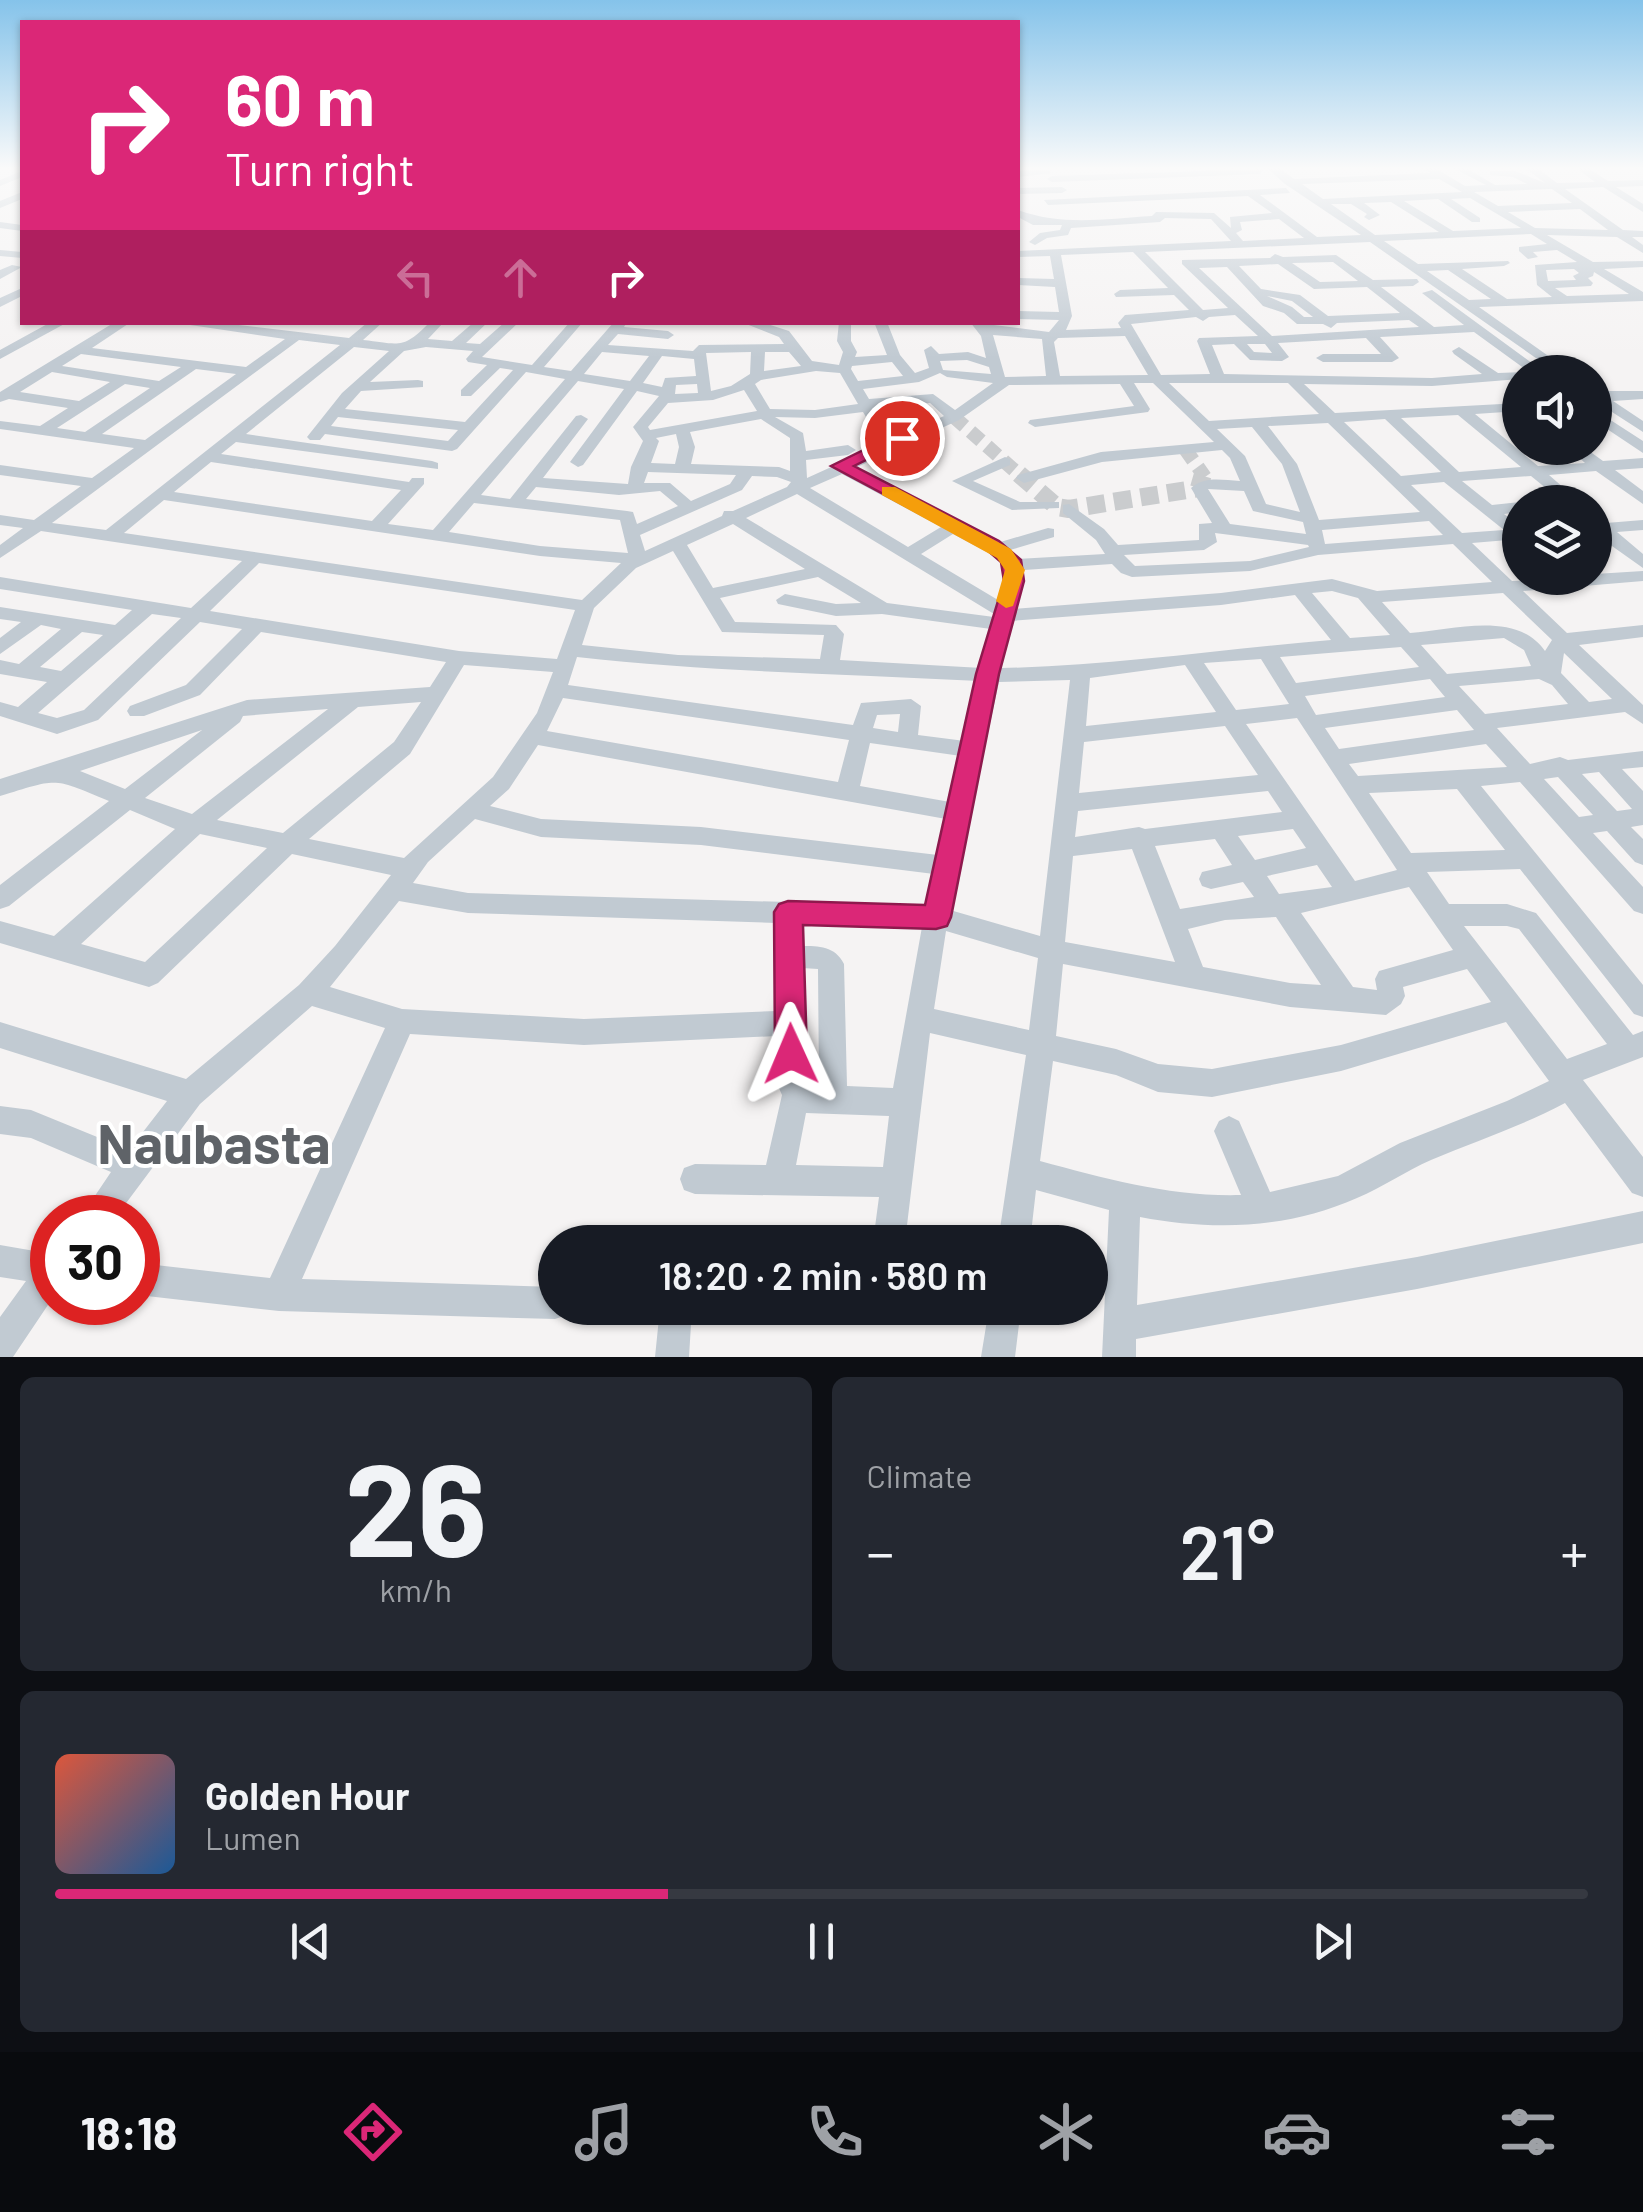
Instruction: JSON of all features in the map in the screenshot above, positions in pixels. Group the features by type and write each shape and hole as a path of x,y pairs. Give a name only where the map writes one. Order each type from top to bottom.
{"street":[{"path":"1065,231 1044,235 1042,251 1058,283 1066,316"},
{"path":"1099,231 1118,252"},
{"path":"1135,231 1142,237"},
{"path":"1172,231 1189,248"},
{"path":"1302,231 1316,242"},
{"path":"1020,254 1316,242 1364,231"},
{"path":"1447,231 1451,234"},
{"path":"1374,239 1460,231"},
{"path":"1479,231 1513,268"},
{"path":"1533,231 1583,265 1643,297"},
{"path":"1546,231 1642,235"},
{"path":"1229,232 1242,246"},
{"path":"1355,233 1374,239 1540,355"},
{"path":"1355,233 1413,282 1513,355"},
{"path":"1620,233 1643,250"},
{"path":"1020,242 1042,251"},
{"path":"1261,245 1308,283"},
{"path":"1532,257 1523,250 1559,247"},
{"path":"1138,252 1250,356 1282,357 1269,340 1173,250"},
{"path":"1042,251 1022,265 1023,282 1058,283"},
{"path":"1302,260 1350,287 1379,318"},
{"path":"1189,266 1339,260 1432,332"},
{"path":"1230,263 1255,292 1302,321 1412,316"},
{"path":"1541,280 1539,267 1643,264"},
{"path":"1541,280 1587,283 1579,276 1588,273 1583,265"},
{"path":"1450,266 1505,302"},
{"path":"1415,268 1513,268 1541,280 1564,300"},
{"path":"1,299 20,269"},
{"path":"1278,293 1286,285 1308,283 1350,287 1413,282"},
{"path":"1120,294 1176,291"},
{"path":"1220,295 1278,293 1304,302 1348,338"},
{"path":"1468,304 1643,297"},
{"path":"1238,311 1129,318 1124,323 1157,379 1228,445 1264,512 1314,534"},
{"path":"1020,316 1066,316"},
{"path":"1053,378 1046,350 1066,316"},
{"path":"0,354 56,325"},
{"path":"4,396 120,325"},
{"path":"211,325 400,348 416,344 483,348"},
{"path":"108,537 374,325"},
{"path":"416,344 435,325"},
{"path":"456,345 479,325"},
{"path":"509,325 474,359 634,384 669,397 705,396 791,348"},
{"path":"376,527 469,427 574,325"},
{"path":"845,325 846,366 888,444"},
{"path":"881,325 895,358 913,378"},
{"path":"437,536 618,326 668,334"},
{"path":"774,326 800,362 812,368"},
{"path":"996,375 980,326 1052,335 1128,332"},
{"path":"1219,378 1204,343 1476,328"},
{"path":"1323,358 1394,356 1372,336"},
{"path":"0,553 294,338"},
{"path":"1310,339 1338,380"},
{"path":"306,448 322,422 400,348"},
{"path":"599,348 697,355"},
{"path":"705,396 697,355 702,348 755,368"},
{"path":"80,350 248,372"},
{"path":"1459,350 1502,389"},
{"path":"549,459 584,462 657,354"},
{"path":"913,378 936,370 936,354 968,356 996,375"},
{"path":"718,362 755,368 812,368 895,358"},
{"path":"88,437 194,364"},
{"path":"466,393 497,364"},
{"path":"50,368 162,386"},
{"path":"755,368 765,414 772,423 798,436 799,482"},
{"path":"947,374 1124,380 1364,381 1502,377"},
{"path":"855,386 931,375"},
{"path":"113,1195 190,1094 308,993 344,954 409,869 501,784 535,737 586,606 597,591 638,559 844,458 954,417 996,375"},
{"path":"1290,379 1502,580"},
{"path":"42,431 122,380"},
{"path":"702,380 670,381 669,397 686,428 686,470 712,498"},
{"path":"1035,422 1143,409 1124,380"},
{"path":"1364,381 1450,476 1502,520"},
{"path":"357,387 418,384"},
{"path":"1612,399 1643,395"},
{"path":"4,396 81,406"},
{"path":"634,489 638,467 650,448 640,427 669,397"},
{"path":"646,435 765,414 815,414 933,398 954,417"},
{"path":"1209,424 1502,407"},
{"path":"1461,410 1550,485"},
{"path":"1612,410 1643,428"},
{"path":"542,414 609,422"},
{"path":"1612,417 1643,448"},
{"path":"518,505 517,497 580,420"},
{"path":"322,422 469,427"},
{"path":"322,422 452,446"},
{"path":"1256,423 1280,447 1314,534"},
{"path":"0,425 148,445"},
{"path":"233,438 432,466"},
{"path":"1024,478 1101,457 1228,445"},
{"path":"334,476 357,455"},
{"path":"209,456 412,488"},
{"path":"799,456 844,458 998,548 1013,565 1014,581 988,674 957,812 950,866 936,917 905,1102 891,1225"},
{"path":"1005,462 960,481 1018,506 1061,507 1115,554 1126,570 1138,572 1266,564 1314,534 1433,516"},
{"path":"1612,463 1643,462"},
{"path":"1398,481 1570,465"},
{"path":"1599,465 1643,499"},
{"path":"638,467 748,470 799,482 1003,617"},
{"path":"0,470 95,484"},
{"path":"470,498 629,521 712,498 740,485 748,470"},
{"path":"530,482 634,489 664,486 689,507"},
{"path":"1224,528 1202,486 1252,486"},
{"path":"160,495 437,536 638,559"},
{"path":"1490,510 1502,509"},
{"path":"730,516 882,608"},
{"path":"0,520 586,606"},
{"path":"629,521 638,559"},
{"path":"1612,525 1643,524"},
{"path":"907,555 955,526"},
{"path":"1013,565 1204,545 1208,542 1203,529 1458,539 1502,535"},
{"path":"998,548 1048,533"},
{"path":"1612,538 1643,563"},
{"path":"676,540 732,630 831,630 829,666"},
{"path":"0,709 57,726 91,715 253,560"},
{"path":"710,594 820,571"},
{"path":"1612,579 1643,576"},
{"path":"0,583 459,658 1081,674 1190,658 1512,634 1539,656 1546,673 1585,710"},
{"path":"785,600 836,610 882,608 1003,617 1344,586 1366,596 1643,904"},
{"path":"0,612 29,588"},
{"path":"1366,596 1502,588"},
{"path":"1299,589 1345,645"},
{"path":"1517,595 1637,710"},
{"path":"21,716 148,608"},
{"path":"0,612 120,632"},
{"path":"0,648 37,618"},
{"path":"23,671 78,625"},
{"path":"138,712 192,690 257,625"},
{"path":"1546,673 1555,648 1564,640 1643,632"},
{"path":"1267,652 1334,758 1510,1009 1639,1171"},
{"path":"0,932 149,975 290,842 402,748 459,658"},
{"path":"1190,658 1348,891"},
{"path":"0,667 66,679"},
{"path":"1076,736 1301,708 1439,676 1546,673"},
{"path":"1016,1225 1041,1047 1081,674"},
{"path":"556,690 971,750"},
{"path":"0,788 247,707 436,694"},
{"path":"58,948 196,824 350,702"},
{"path":"1301,708 1462,702"},
{"path":"847,792 868,708 902,704 914,709 908,741"},
{"path":"0,899 125,798 247,707"},
{"path":"1334,758 1585,710 1637,710"},
{"path":"535,737 957,812"},
{"path":"1353,785 1463,780 1524,769 1643,759"},
{"path":"1603,763 1643,806"},
{"path":"1560,766 1643,856"},
{"path":"54,771 196,824 409,869"},
{"path":"1463,780 1643,1005"},
{"path":"1068,804 1275,782"},
{"path":"474,810 542,828 702,836 950,866"},
{"path":"1576,827 1643,816"},
{"path":"1063,848 1300,819"},
{"path":"1220,828 1345,998"},
{"path":"1139,836 1176,920 1193,975"},
{"path":"1211,879 1240,876 1249,870 1324,854"},
{"path":"1176,920 1225,910 1278,907 1348,891 1412,869 1523,859"},
{"path":"391,890 468,903 936,917 1052,951 1290,994 1386,1003 1392,996 1388,979 1473,956"},
{"path":"778,1181 795,1097 788,912"},
{"path":"1023,1170 1125,1199 1206,1214 1336,1192 1417,1150 1486,1125 1565,1080 1636,1047 1527,921 1507,915 1444,915"},
{"path":"789,957 821,957 831,964 834,1099"},
{"path":"308,993 402,1021 584,1032 790,1023"},
{"path":"920,1018 1116,1062 1158,1078 1236,1082 1341,1058 1510,1009"},
{"path":"279,1295 402,1021"},
{"path":"0,1035 190,1094"},
{"path":"795,1097 905,1102"},
{"path":"0,1120 31,1124 134,1167"},
{"path":"1230,1132 1261,1207"},
{"path":"694,1179 896,1182"},
{"path":"1125,1199 1119,1341 1417,1273 1643,1227"},
{"path":"0,1262 30,1267"},
{"path":"160,1282 279,1295 538,1303"},
{"path":"0,1346 30,1303"},
{"path":"672,1357 675,1325"},
{"path":"998,1357 1003,1325"}],"tunnel":[{"path":"954,417 1022,477"},
{"path":"1185,449 1203,474"},
{"path":"1019,474 1057,507 1069,509 1199,488 1203,474"}],"slow traffic":[{"path":"889,491 992,545 1011,560 1014,581 1006,601"}],"district":[{"name":"Naubasta","path":"214,1145"}],"route":[{"path":"791,1054 788,912 936,917 950,866 957,812 988,674 1014,581 1011,560 992,545 840,466 902,438"}]}
